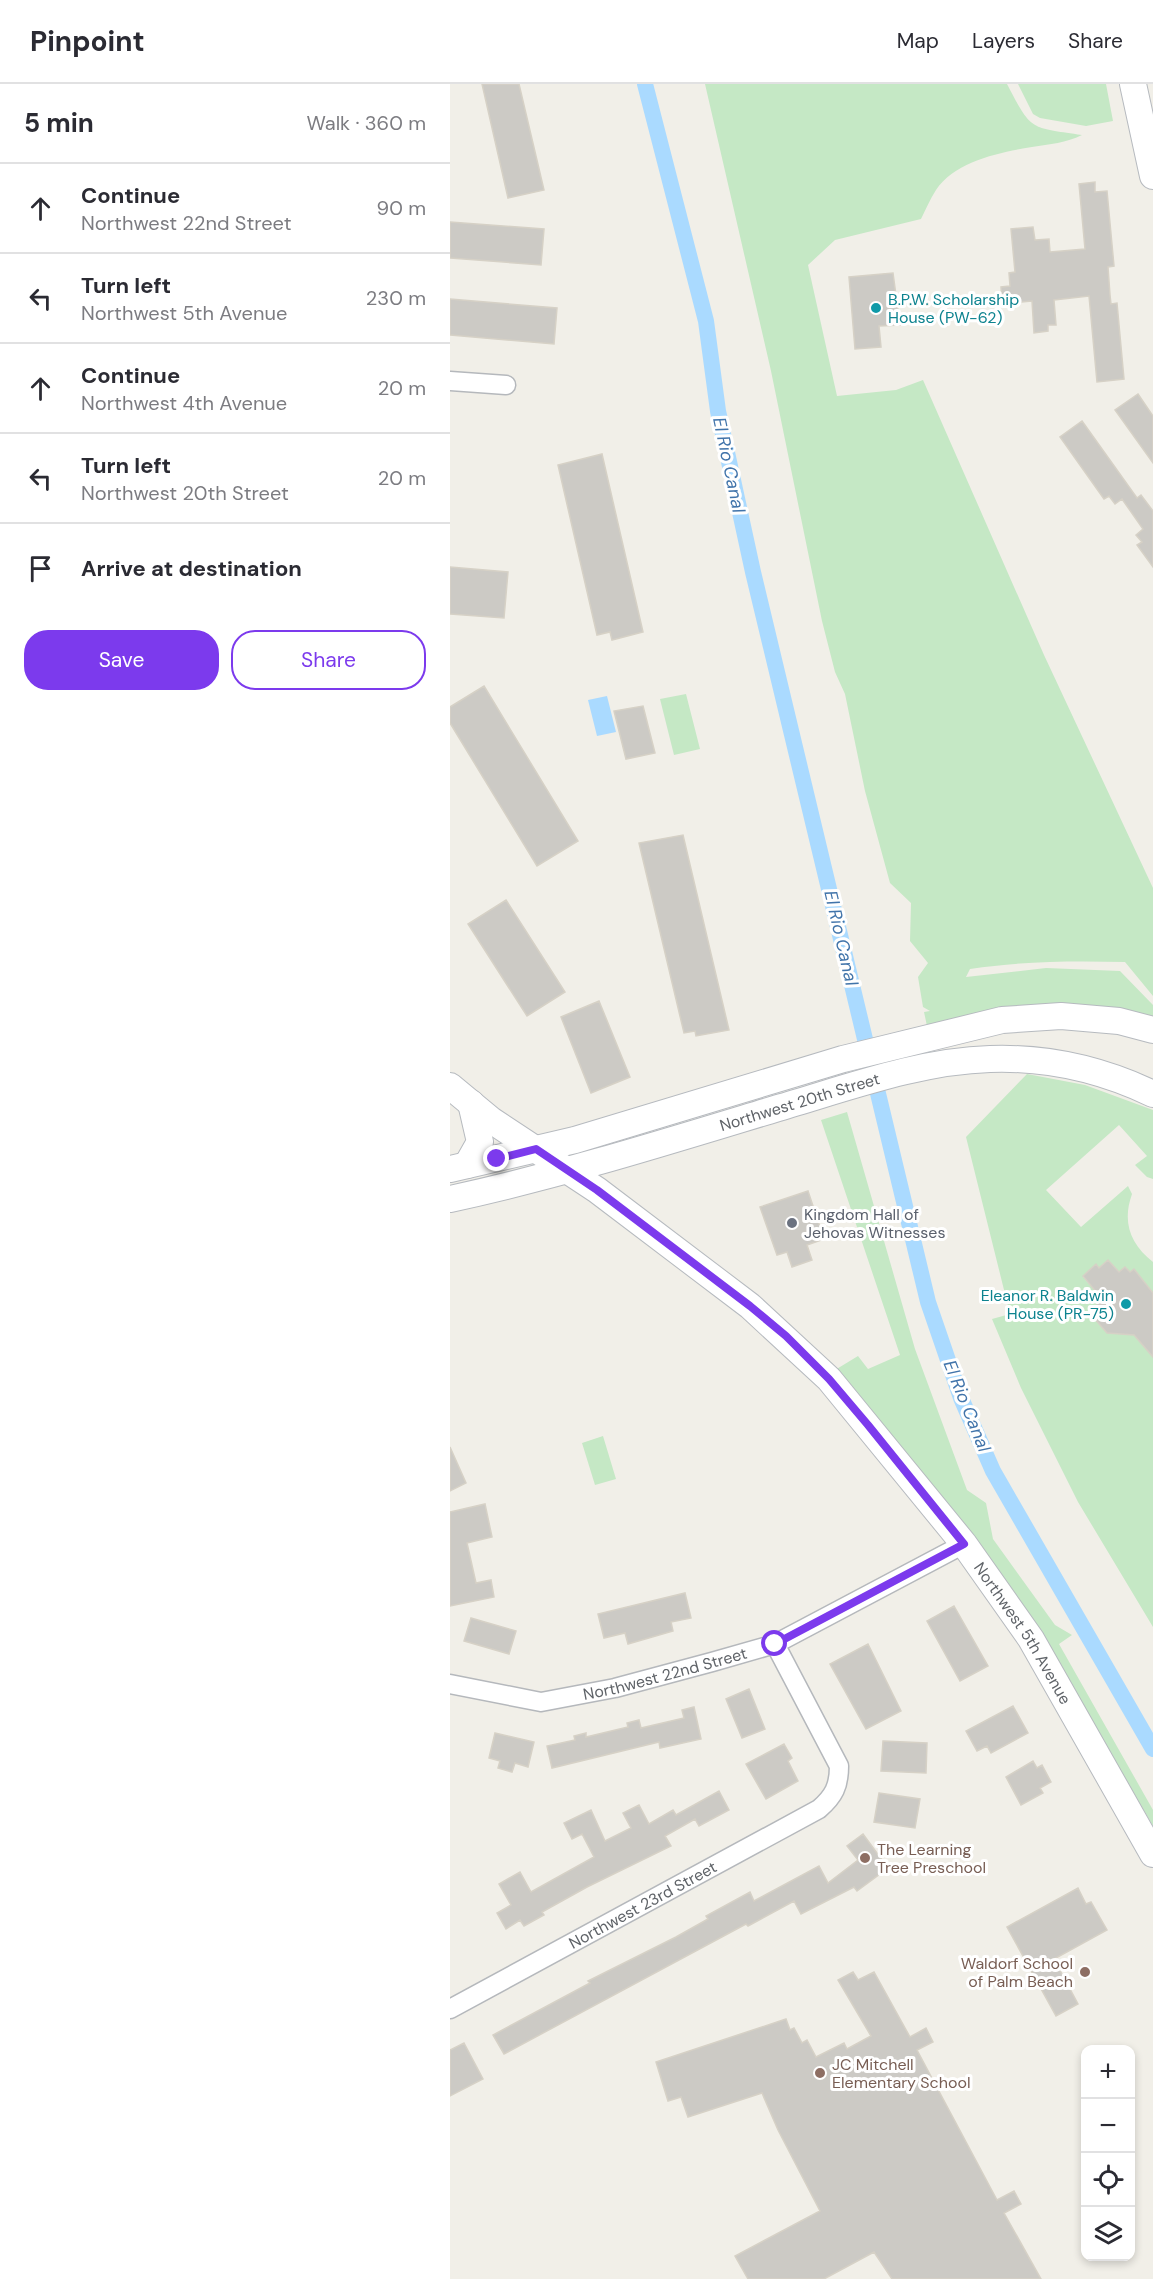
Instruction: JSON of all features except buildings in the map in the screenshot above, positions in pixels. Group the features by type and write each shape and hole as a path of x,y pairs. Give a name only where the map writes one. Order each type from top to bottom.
{"street":[{"path":"1133,84 1153,176"},
{"path":"450,381 506,385"},
{"name":"Northwest 20th Street","path":"459,1167 536,1149 891,1046 1002,1020 1061,1017 1119,1021 1153,1030"},
{"name":"Northwest 20th Street","path":"450,1199 568,1170 894,1075 962,1061 1021,1059 1079,1067 1153,1094"},
{"path":"797,1073 806,1100"},
{"name":"Northwest 5th Avenue","path":"450,1086 568,1170 750,1306 786,1336 829,1379 964,1544 1031,1639 1153,1854"},
{"path":"459,1167 480,1143 471,1103"},
{"name":"Northwest 22nd Street","path":"450,1684 541,1702 615,1689 775,1644 964,1544"},
{"name":"Northwest 23rd Street","path":"450,2009 819,1809 832,1797 839,1783 839,1766 775,1644"}],"green space":[{"path":"705,84 1007,84 1022,111 1034,124 1042,128 1082,135 1064,142 993,155 967,165 944,180 934,193 921,219 835,240 808,265 837,396 896,390 923,380 1044,655 1153,888 1153,996 1125,962 1009,964 970,969 966,977 1046,968 1120,971 1153,1005 1153,1018 927,1026 924,1012 930,1011 923,1007 918,977 928,963 910,941 911,903 890,883 865,791 845,694 835,672 822,621 771,371"},
{"path":"1018,84 1106,84 1113,121 1086,126 1040,118 1033,114"},
{"path":"686,694 700,749 674,755 660,699"},
{"path":"1027,1074 1085,1085 1153,1110 1153,1179 1147,1177 1135,1165 1147,1156 1119,1125 1046,1190 1081,1227 1128,1186 1132,1194 1128,1214 1130,1232 1139,1248 1153,1262 1153,1293 1134,1269 1130,1272 1119,1272 1108,1260 1099,1268 1096,1265 1083,1277 1102,1299 1094,1308 1094,1318 1107,1333 1125,1334 1130,1330 1153,1357 1153,1627 1078,1502 1021,1388 992,1319 1010,1314 966,1137"},
{"path":"847,1112 915,1349 967,1490 986,1503 993,1539 1055,1625 1072,1635 1059,1644 1153,1810 1153,1826 1057,1661 835,1370 858,1356 868,1369 900,1355 821,1120"},
{"path":"603,1436 616,1479 595,1485 582,1443"}],"water":[{"path":"607,696 616,732 597,736 588,700"}],"waterway":[{"name":"El Rio Canal","path":"645,84 706,321 718,411 753,572 928,1302 961,1398 993,1471 1153,1749"}],"place":[{"name":"B.P.W. Scholarship House (PW-62)","path":"876,308"},
{"name":"Kingdom Hall of Jehovas Witnesses","path":"792,1223"},
{"name":"Eleanor R. Baldwin House (PR-75)","path":"1126,1304"},
{"name":"The Learning Tree Preschool","path":"865,1858"},
{"name":"Waldorf School of Palm Beach","path":"1085,1972"},
{"name":"JC Mitchell Elementary School","path":"820,2073"}],"route":[{"path":"497,1159 536,1149 597,1190 750,1306 786,1336 829,1379 964,1544 775,1644"}]}
